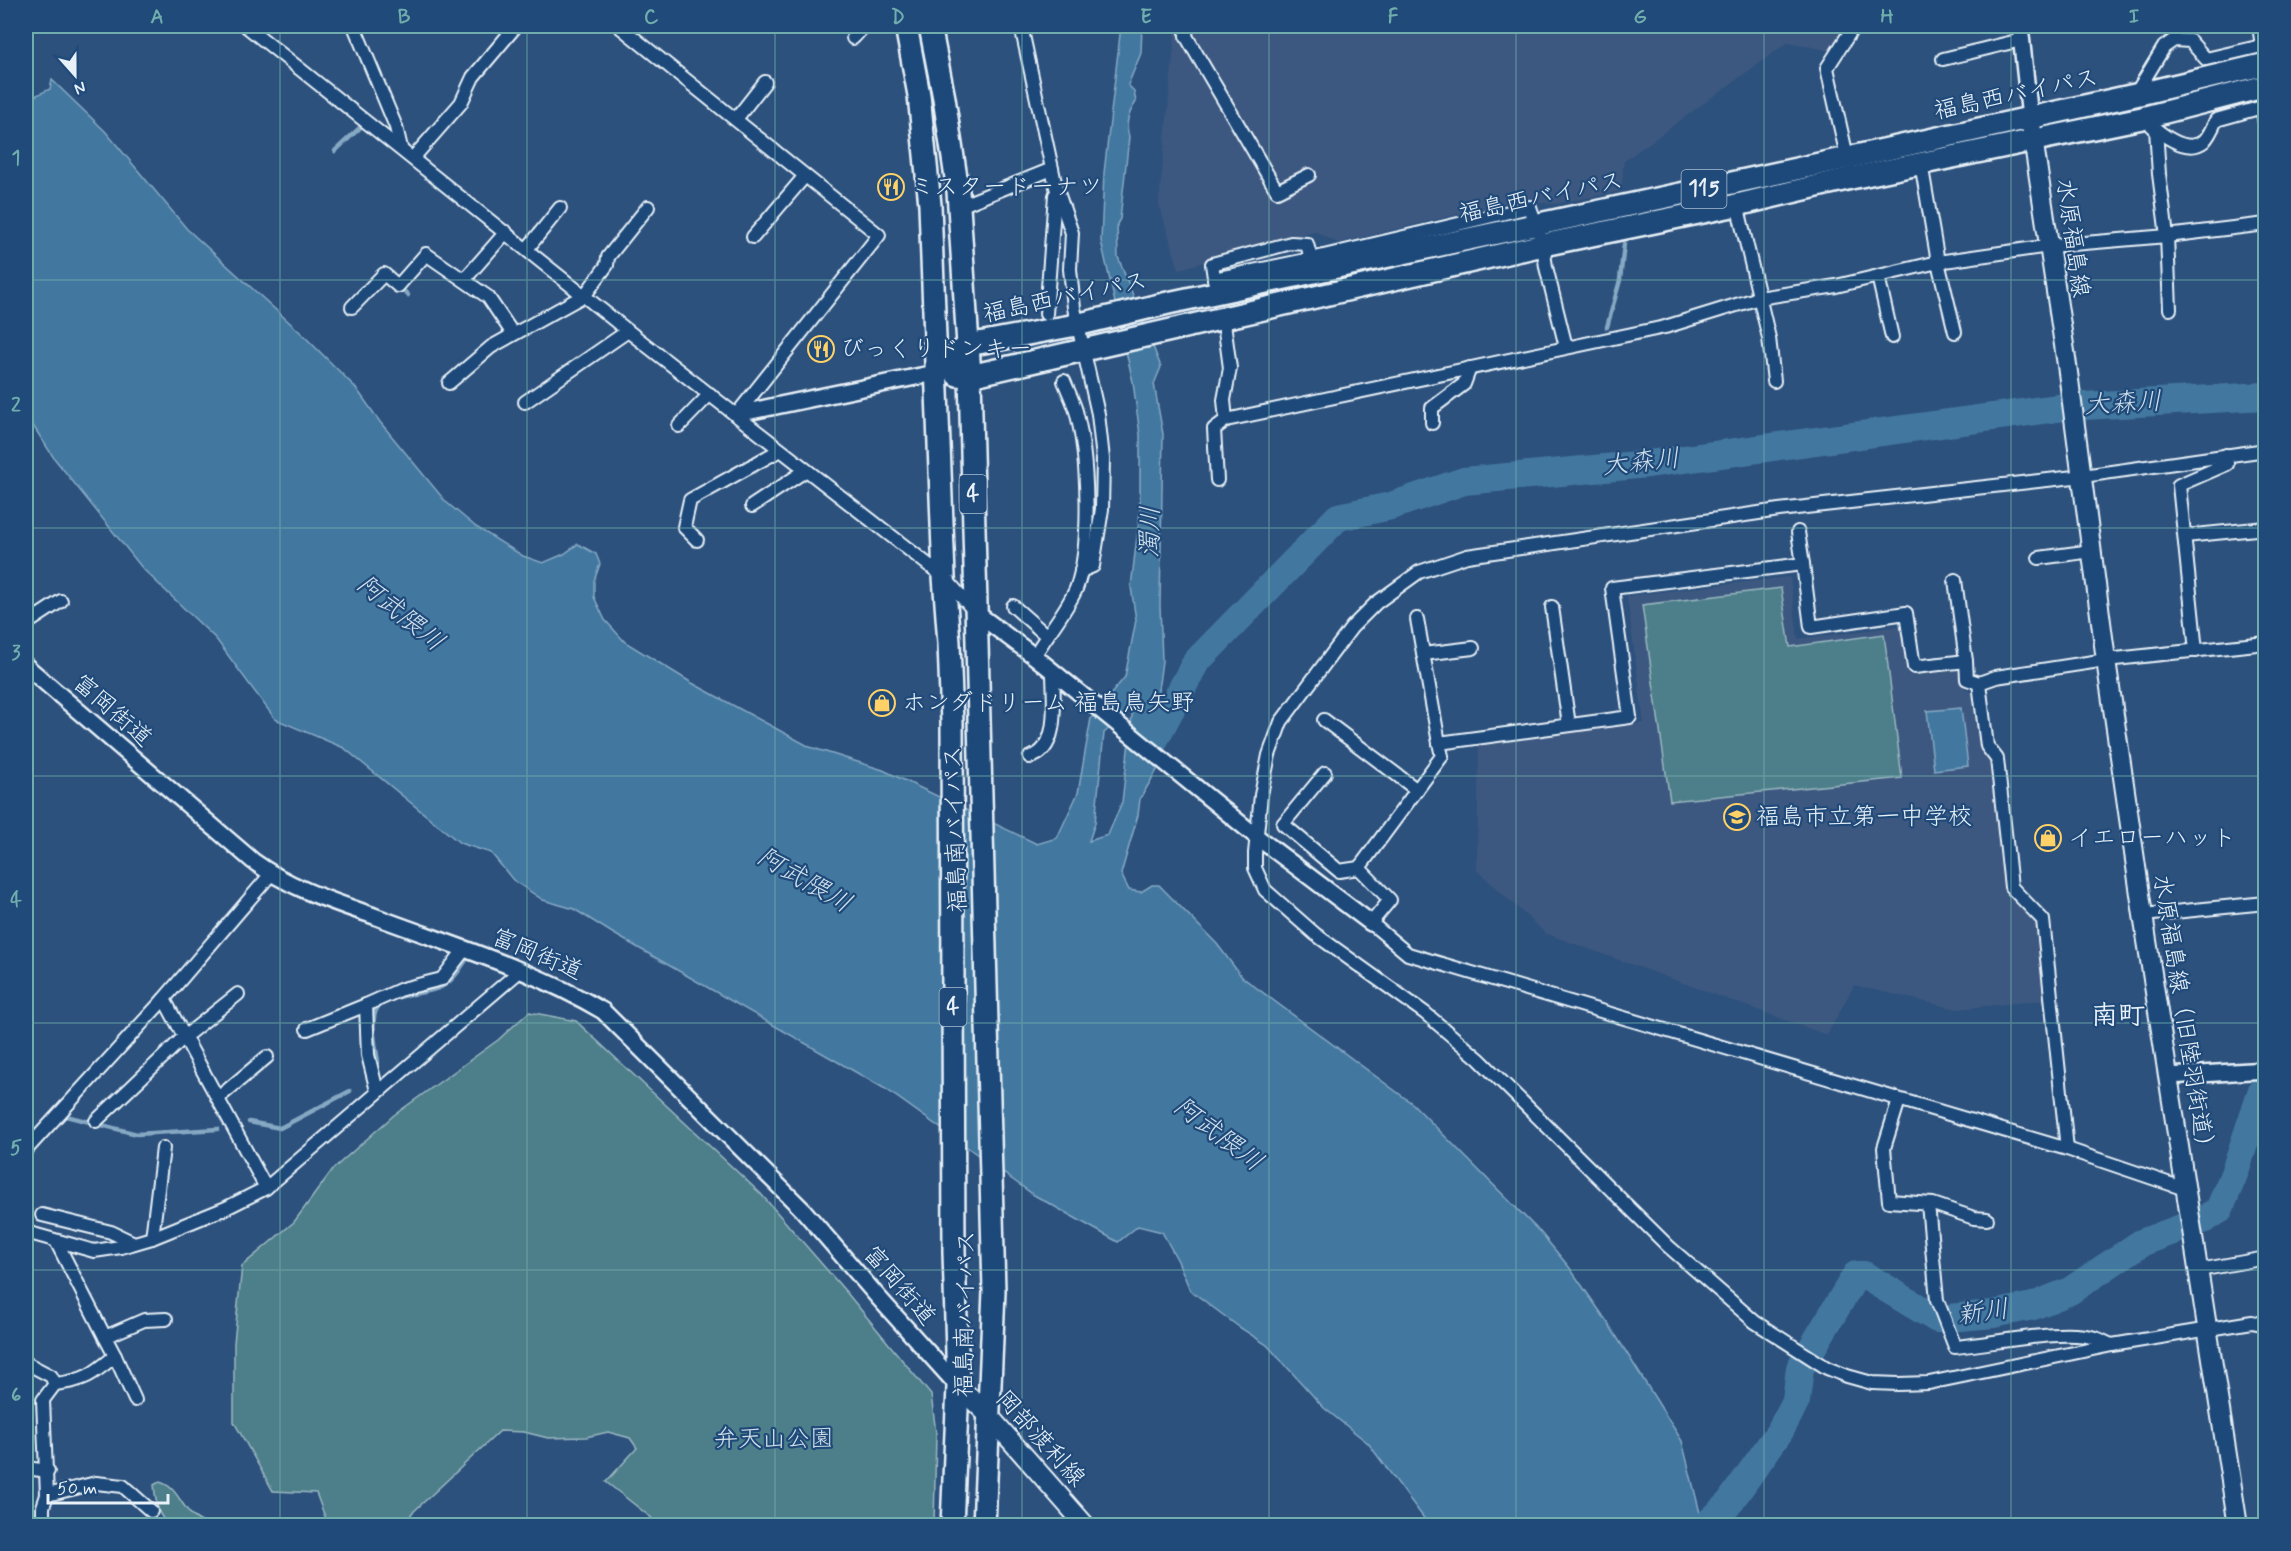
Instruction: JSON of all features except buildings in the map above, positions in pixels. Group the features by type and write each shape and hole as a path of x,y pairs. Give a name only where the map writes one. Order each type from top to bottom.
{"highway":[{"name":"福島南バイパス","path":"906,26 919,95 927,167 944,577 950,643 955,1292 958,1386 952,1526"},
{"name":"福島南バイパス","path":"930,26 944,98 960,206 970,376 994,1291 984,1526"},
{"name":"福島西バイパス","path":"935,373 968,345 1168,303 1540,235 1737,205 1849,167 2030,118 2239,71 2264,52"},
{"name":"福島西バイパス","path":"935,373 970,376 1087,350 1540,235 1732,183 1849,167 1921,163 2034,140 2149,124 2260,98"}],"main road":[{"name":"水原福島線","path":"2030,118 2081,469"},
{"name":"水原福島線（旧陸羽街道）","path":"2081,469 2143,915 2238,1526"},
{"name":"岡部渡利線","path":"958,1386 990,1417 1086,1526"}],"street":[{"path":"246,26 628,331 737,414 805,471 944,577 975,612 1034,656 1068,686 1257,837 1371,923 1408,954 2067,1149 2185,1189"},
{"path":"354,26 396,127 401,148"},
{"path":"413,158 461,103 473,77 516,26"},
{"path":"619,26 879,236 737,414"},
{"path":"853,38 864,26"},
{"path":"1021,26 1056,188 1072,233 1070,269 1087,350 1103,459 1102,509 1094,566 1081,572"},
{"path":"1187,26 1186,36 1277,191 1310,175"},
{"path":"1849,167 1827,68 1854,26"},
{"path":"2135,95 2164,47 2174,39 2190,41 2206,59 2264,52 2259,26"},
{"path":"1943,59 2021,33 2030,118"},
{"path":"736,119 765,82"},
{"path":"2149,124 2178,144 2195,146 2205,140 2216,120 2260,98 2265,130"},
{"path":"2149,124 2159,174 2167,236 2170,309"},
{"path":"1921,163 1938,262 1955,332"},
{"path":"960,206 1052,169"},
{"path":"753,237 804,177"},
{"path":"1732,183 1768,338 1774,381"},
{"path":"1046,314 1056,188"},
{"path":"449,383 490,347 585,295 608,265 608,257 648,207"},
{"path":"1311,259 1306,244 1292,243 1212,264 1215,281 1311,259 1530,207 1540,235 1566,347"},
{"path":"527,249 560,208"},
{"path":"1217,480 1214,429 1226,420 1665,327 1759,298 1836,286 1938,262 2049,246 2167,236 2265,224"},
{"path":"464,280 506,232"},
{"path":"352,307 384,274 398,286 426,254 488,297 513,334"},
{"path":"1878,276 1892,337"},
{"path":"525,402 628,331"},
{"path":"1224,331 1230,368 1224,400 1226,420"},
{"path":"1432,423 1432,408 1464,384 1470,368"},
{"path":"737,414 935,373"},
{"path":"1034,656 1075,590 1081,572 1085,533 1082,451 1076,411 1064,381"},
{"path":"679,426 710,393"},
{"path":"697,540 684,527 690,500 780,450"},
{"path":"2265,450 2081,469 1756,513 1467,556 1419,572 1376,603 1352,627 1281,722 1269,755 1261,795 1255,868 1265,890 1315,934 1425,1013 1479,1059 1668,1246 1755,1322 1827,1368 1847,1377 1872,1383 1929,1383 2112,1345 2252,1322 2265,1325"},
{"path":"2196,651 2179,485 2227,464 2226,455"},
{"path":"752,506 805,471"},
{"path":"2185,536 2265,528"},
{"path":"1798,532 1811,627 1906,613 1914,667 1966,661"},
{"path":"2039,558 2092,551"},
{"path":"1438,743 1630,717 1612,588 1803,564"},
{"path":"1955,580 1967,680 1978,683 1996,677 2106,660 2265,643"},
{"path":"26,624 61,601"},
{"path":"1013,606 1047,636"},
{"path":"1552,607 1569,725"},
{"path":"1325,773 1282,824 1339,871 1359,868 1442,756 1417,619"},
{"path":"1423,654 1473,648"},
{"name":"富岡街道","path":"26,666 271,874 308,893 520,970 568,990 603,1011 803,1210 958,1386"},
{"path":"1030,757 1046,750 1053,725 1053,672"},
{"path":"1978,683 1988,746 1997,759 2011,887 2043,920 2067,1149"},
{"path":"1323,720 1417,790"},
{"path":"1359,868 1390,900 1371,923"},
{"path":"26,1150 164,999 271,874"},
{"path":"2143,915 2265,903"},
{"path":"308,1029 402,989 442,979 464,950"},
{"path":"26,1232 94,1251 121,1247 152,1238 226,1208 266,1188 520,970"},
{"path":"96,1121 183,1038 238,994"},
{"path":"164,999 183,1038 266,1188"},
{"path":"366,1005 368,1055 377,1091"},
{"path":"218,1098 267,1057"},
{"path":"2168,1076 2265,1070"},
{"path":"1899,1100 1884,1148 1889,1201 1928,1204 1974,1218 1987,1219"},
{"path":"152,1238 163,1149"},
{"path":"1928,1204 1937,1300 1955,1347 2043,1336 2075,1335 2094,1337 2112,1345"},
{"path":"42,1215 111,1232 134,1243"},
{"path":"56,1241 135,1400"},
{"path":"2199,1270 2265,1258"},
{"path":"105,1337 144,1320 166,1318"},
{"path":"43,1526 43,1507 48,1495 48,1471 43,1400 55,1384 92,1376 115,1356"},
{"path":"26,1363 51,1376 55,1384"},
{"path":"26,1468 48,1471"},
{"path":"48,1495 96,1483 123,1486 151,1511"}],"shaded area":[{"path":"1176,26 1848,26 1831,51 1788,42 1624,161 1621,191 1555,204 1521,199 1338,243 1315,231 1179,269 1159,204"},
{"name":"福島市立第一中学校","path":"1790,577 1798,639 1901,626 1908,675 1957,670 1965,689 1975,695 1982,752 1990,763 2006,894 2036,919 2043,1000 1957,1009 1854,985 1827,1035 1545,933 1477,870 1479,744 1644,723 1627,596"}],"green space":[{"path":"1781,588 1790,647 1884,634 1902,778 1670,801 1642,605"},
{"name":"弁天山公園","path":"529,1012 576,1021 761,1194 931,1395 936,1433 934,1525 651,1525 654,1520 606,1482 637,1448 630,1438 608,1432 586,1437 548,1438 524,1432 500,1431 411,1514 413,1525 328,1525 316,1493 273,1491 234,1422 234,1343 242,1266 294,1222 333,1169 394,1115 498,1040"},
{"path":"159,1482 173,1490 193,1516 211,1525 176,1525 163,1519 156,1501 154,1485"}],"water":[{"path":"1121,26 1142,26 1141,53 1128,85 1134,91 1136,102 1127,123 1129,137 1120,219 1117,224 1118,257 1161,367 1154,384 1163,434 1160,605 1162,661 1158,691 1157,770 1140,799 1138,815 1121,874 1129,890 1141,892 1152,885 1159,885 1217,944 1242,977 1413,1104 1541,1233 1569,1267 1608,1323 1682,1441 1703,1525 1429,1525 1368,1443 1324,1408 1267,1345 1190,1290 1178,1261 1162,1232 1138,1226 1118,1242 1034,1195 887,1090 574,909 543,900 513,880 491,853 460,843 344,748 275,719 216,639 143,569 54,458 26,415 26,90 35,96 50,89 52,80 105,131 187,229 300,332 356,388 380,422 446,502 476,527 523,556 543,563 564,554 578,544 596,554 600,564 594,581 594,597 605,620 625,642 692,683 810,747 883,770 1037,844 1057,838 1078,793 1091,718 1125,677 1136,620 1131,587 1140,511 1140,435 1133,382 1101,241 1104,173","holes":["1133,707 1122,802 1108,835 1089,841 1095,823 1104,733"]},
{"path":"1961,708 1968,766 1934,770 1927,711"}],"waterway":[{"path":"846,26 852,31"},
{"path":"335,151 365,123"},
{"path":"1607,327 1620,280 1624,244"},
{"path":"398,286 408,295"},
{"name":"大森川","path":"1141,765 1196,662 1338,517 1391,506 1464,481 1648,464 2065,407 2266,396"},
{"path":"378,1062 374,1016 380,1005 396,998 434,990 445,985 466,960"},
{"name":"新川","path":"1705,1526 1727,1506 1780,1431 1796,1401 1800,1368 1856,1275 1864,1275 1937,1319 1993,1314 2033,1306 2070,1291 2141,1243 2205,1219 2219,1210 2234,1174 2266,1078"},
{"path":"249,1122 280,1128 350,1091"},
{"path":"66,1116 137,1134 218,1129"}],"place":[{"name":"ミスタードーナツ","path":"891,187"},
{"name":"びっくりドンキー","path":"821,349"},
{"name":"ホンダドリーム 福島鳥矢野","path":"882,703"},
{"name":"福島市立第一中学校","path":"1737,817"},
{"name":"イエローハット","path":"2048,838"}],"district":[{"name":"南町","path":"2118,1016"}],"water label":[{"name":"濁川","path":"1151,532"},
{"name":"阿武隈川","path":"400,614"},
{"name":"阿武隈川","path":"804,881"},
{"name":"阿武隈川","path":"1218,1135"}]}
